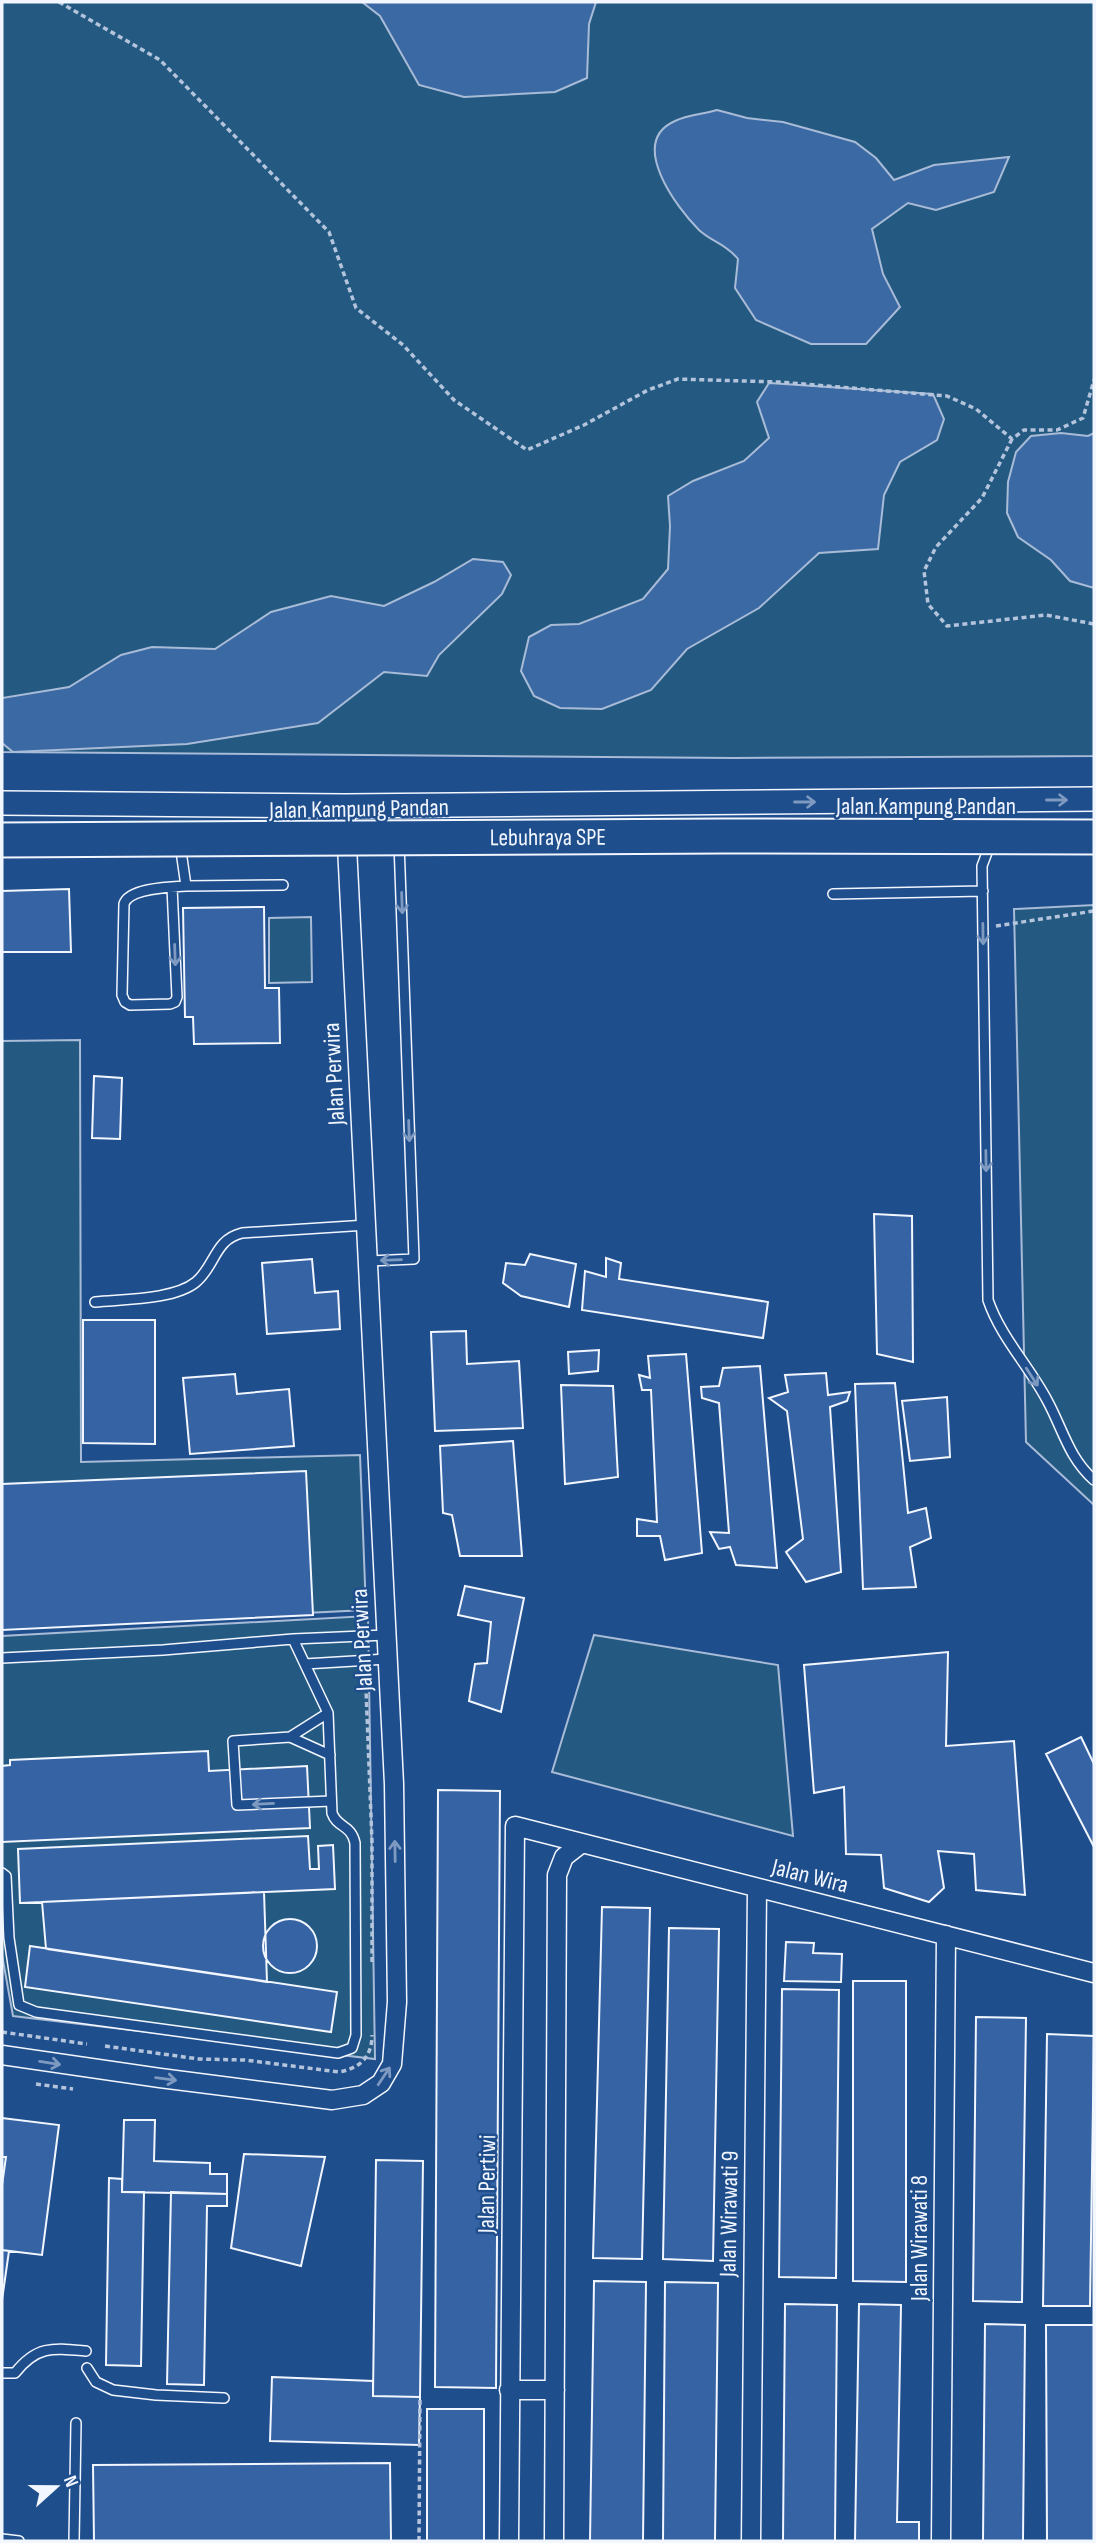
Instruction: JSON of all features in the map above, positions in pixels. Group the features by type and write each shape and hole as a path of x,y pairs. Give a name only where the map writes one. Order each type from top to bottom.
{"highway":[{"name":"Lebuhraya SPE","path":"2,818 1094,817"},
{"name":"Lebuhraya SPE","path":"2,840 1094,837"}],"street":[{"name":"Jalan Kampung Pandan","path":"2,803 345,806 1094,799"},
{"name":"Jalan Perwira","path":"2,2055 332,2100 363,2095 381,2083 392,2064 397,2002 394,1797 345,806"},
{"name":"Jalan Kampung Pandan","path":"2,840 180,839 346,834 1094,831"},
{"name":"Jalan Wira","path":"514,1826 1094,1973"},
{"name":"Jalan Pertiwi","path":"509,2541 514,1826"},
{"path":"554,2541 557,1875 564,1857 582,1843"},
{"name":"Jalan Wirawati 9","path":"751,2541 757,1888"},
{"name":"Jalan Wirawati 8","path":"941,2541 946,1935"},
{"path":"509,2390 555,2390"}],"lane":[{"path":"995,832 982,866 988,1300 994,1318 1048,1402 1063,1439 1080,1468 1094,1480"},
{"path":"369,1261 414,1259 399,835"},
{"path":"180,839 186,886"},
{"path":"172,887 177,997 175,1002 170,1004 130,1004 125,1002 122,995 126,898 132,893 172,887 186,886 284,884"},
{"path":"833,894 983,891"},
{"path":"95,1302 168,1294 184,1289 195,1282 216,1256 224,1240 233,1235 367,1225"},
{"path":"2,1658 386,1635"},
{"path":"2,1873 6,1876 9,1938 19,2004 36,2012 338,2053 352,2048 356,2035 355,1843 350,1830 334,1819 328,1713 293,1639"},
{"path":"305,1664 387,1658"},
{"path":"290,1737 328,1713"},
{"path":"330,1755 290,1737 233,1741 237,1805 331,1801"},
{"path":"2,2373 15,2373 33,2356 48,2349 86,2351"},
{"path":"86,2368 101,2386 113,2390 223,2398"},
{"path":"74,2541 76,2423"},
{"path":"2,2539 19,2541"}],"path":[{"path":"59,2 160,60 329,232 356,308 403,345 454,400 527,450 584,425 648,390 678,379 779,382 947,396 976,409 1012,439"},
{"path":"1094,380 1083,418 1057,429 1024,430 1012,439 982,498 936,547 924,571 928,604 947,626 1046,615 1094,624"},
{"path":"983,928 1094,911"},
{"path":"372,1972 372,1842 366,1689 389,1688"},
{"path":"105,2046 199,2059 246,2060 339,2072 352,2069 365,2060 370,2051 372,2027"},
{"path":"2,2032 87,2044"},
{"path":"36,2084 73,2089"},
{"path":"419,2541 420,2397"}],"shaded area":[{"path":"2,2 1094,2 1094,756 734,758 2,752"},
{"path":"362,2 596,2 589,24 587,78 555,92 464,97 419,85 380,16"},
{"path":"717,110 747,118 783,122 855,142 876,158 894,180 934,165 1009,157 994,192 936,210 908,203 872,229 883,274 900,307 866,344 811,344 756,320 735,288 738,259 699,230 679,207 661,175 655,144 661,131 680,119"},
{"path":"769,383 933,394 944,419 937,440 900,462 884,495 878,549 819,553 759,608 687,649 651,690 602,709 560,708 534,696 521,671 529,637 551,625 579,624 643,599 668,569 668,496 693,481 744,461 769,438 757,402"},
{"path":"1061,433 1088,436 1094,433 1094,588 1070,581 1051,560 1018,537 1007,513 1008,482 1016,452 1031,436"},
{"path":"473,559 503,562 511,575 502,594 439,655 427,676 384,672 318,723 187,744 13,752 2,743 2,698 69,687 121,655 152,647 215,649 271,612 331,596 384,606 434,582"},
{"path":"1094,905 1094,1505 1026,1442 1014,909"},
{"path":"311,917 312,982 269,983 269,918"},
{"path":"80,1040 81,1462 360,1455 366,1610 2,1628 2,1041"},
{"path":"368,1616 375,2059 13,2016 2,1955 2,1636"},
{"path":"594,1635 778,1665 793,1836 552,1772"}],"building":[{"path":"69,889 71,952 2,952 2,891"},
{"path":"264,907 265,988 279,988 280,1043 194,1044 193,1017 185,1017 183,908"},
{"path":"94,1076 122,1078 120,1139 92,1138"},
{"path":"874,1214 912,1216 913,1362 877,1354"},
{"path":"530,1254 576,1264 569,1307 521,1296 503,1283 506,1263 525,1265"},
{"path":"606,1258 621,1263 619,1279 768,1302 763,1338 582,1310 585,1271 606,1277"},
{"path":"312,1259 315,1293 338,1291 340,1329 267,1334 262,1263"},
{"path":"83,1320 155,1320 155,1444 83,1443"},
{"path":"466,1331 467,1364 519,1361 523,1428 435,1431 431,1332"},
{"path":"599,1350 598,1371 569,1374 568,1352"},
{"path":"686,1354 702,1553 665,1560 660,1536 637,1536 637,1519 657,1522 651,1390 642,1390 639,1375 650,1378 648,1356"},
{"path":"760,1366 777,1568 736,1565 730,1547 719,1549 710,1532 729,1533 719,1403 702,1398 701,1387 719,1386 723,1368"},
{"path":"826,1373 828,1395 850,1392 847,1401 830,1407 841,1572 806,1582 786,1552 803,1539 787,1411 769,1398 788,1392 785,1375"},
{"path":"235,1374 237,1394 289,1389 294,1446 190,1454 183,1378"},
{"path":"895,1383 908,1513 926,1508 931,1538 910,1547 916,1587 863,1589 855,1384"},
{"path":"561,1385 613,1386 618,1477 565,1484"},
{"path":"947,1397 950,1457 910,1461 902,1401"},
{"path":"513,1441 522,1556 460,1556 452,1515 443,1513 440,1446"},
{"path":"306,1471 313,1615 2,1630 2,1484"},
{"path":"465,1586 524,1598 501,1712 469,1701 475,1664 487,1663 491,1622 458,1615"},
{"path":"948,1652 946,1746 1014,1741 1025,1895 976,1890 974,1854 938,1851 944,1888 929,1902 884,1888 881,1855 846,1854 844,1787 814,1793 804,1665"},
{"path":"1081,1737 1094,1764 1094,1847 1046,1754"},
{"path":"208,1751 209,1771 307,1766 310,1828 2,1842 2,1766 10,1765 10,1760"},
{"path":"438,1790 500,1791 496,2388 435,2387"},
{"path":"308,1836 310,1869 319,1869 318,1846 333,1845 335,1889 20,1903 18,1849"},
{"path":"264,1892 267,1982 46,1949 42,1902"},
{"path":"602,1907 650,1908 642,2259 593,2258"},
{"path":"290,1919 309,1927 317,1946 309,1965 290,1973 271,1965 263,1946 271,1927"},
{"path":"669,1928 719,1929 713,2261 663,2259"},
{"path":"786,1942 814,1943 813,1953 842,1954 841,1982 784,1981"},
{"path":"30,1946 337,1992 331,2032 25,1987"},
{"path":"853,1981 906,1981 906,2282 853,2281"},
{"path":"782,1989 839,1990 836,2278 779,2277"},
{"path":"976,2017 1026,2018 1022,2302 973,2301"},
{"path":"1047,2034 1094,2036 1090,2306 1043,2306"},
{"path":"2,2118 59,2125 42,2255 2,2250 2,2185 6,2157 2,2157"},
{"path":"124,2120 155,2120 154,2161 210,2163 210,2174 227,2174 227,2194 122,2192"},
{"path":"244,2154 325,2157 301,2266 231,2248"},
{"path":"2,2157 6,2157 2,2185"},
{"path":"376,2160 423,2161 420,2397 373,2396"},
{"path":"109,2178 122,2179 122,2192 144,2192 141,2366 106,2365"},
{"path":"171,2192 227,2194 227,2206 207,2206 204,2385 167,2384"},
{"path":"2,2250 9,2251 2,2300"},
{"path":"594,2281 646,2282 643,2541 590,2541"},
{"path":"665,2282 718,2283 715,2541 663,2541"},
{"path":"785,2304 837,2305 835,2541 783,2541"},
{"path":"859,2304 901,2305 897,2522 919,2522 919,2541 855,2541"},
{"path":"985,2324 1025,2325 1023,2541 983,2541"},
{"path":"1046,2325 1094,2325 1094,2541 1047,2541"},
{"path":"272,2377 373,2381 373,2396 420,2397 419,2445 270,2441"},
{"path":"427,2409 484,2409 484,2541 427,2541"},
{"path":"390,2463 391,2541 94,2541 93,2465"}]}
